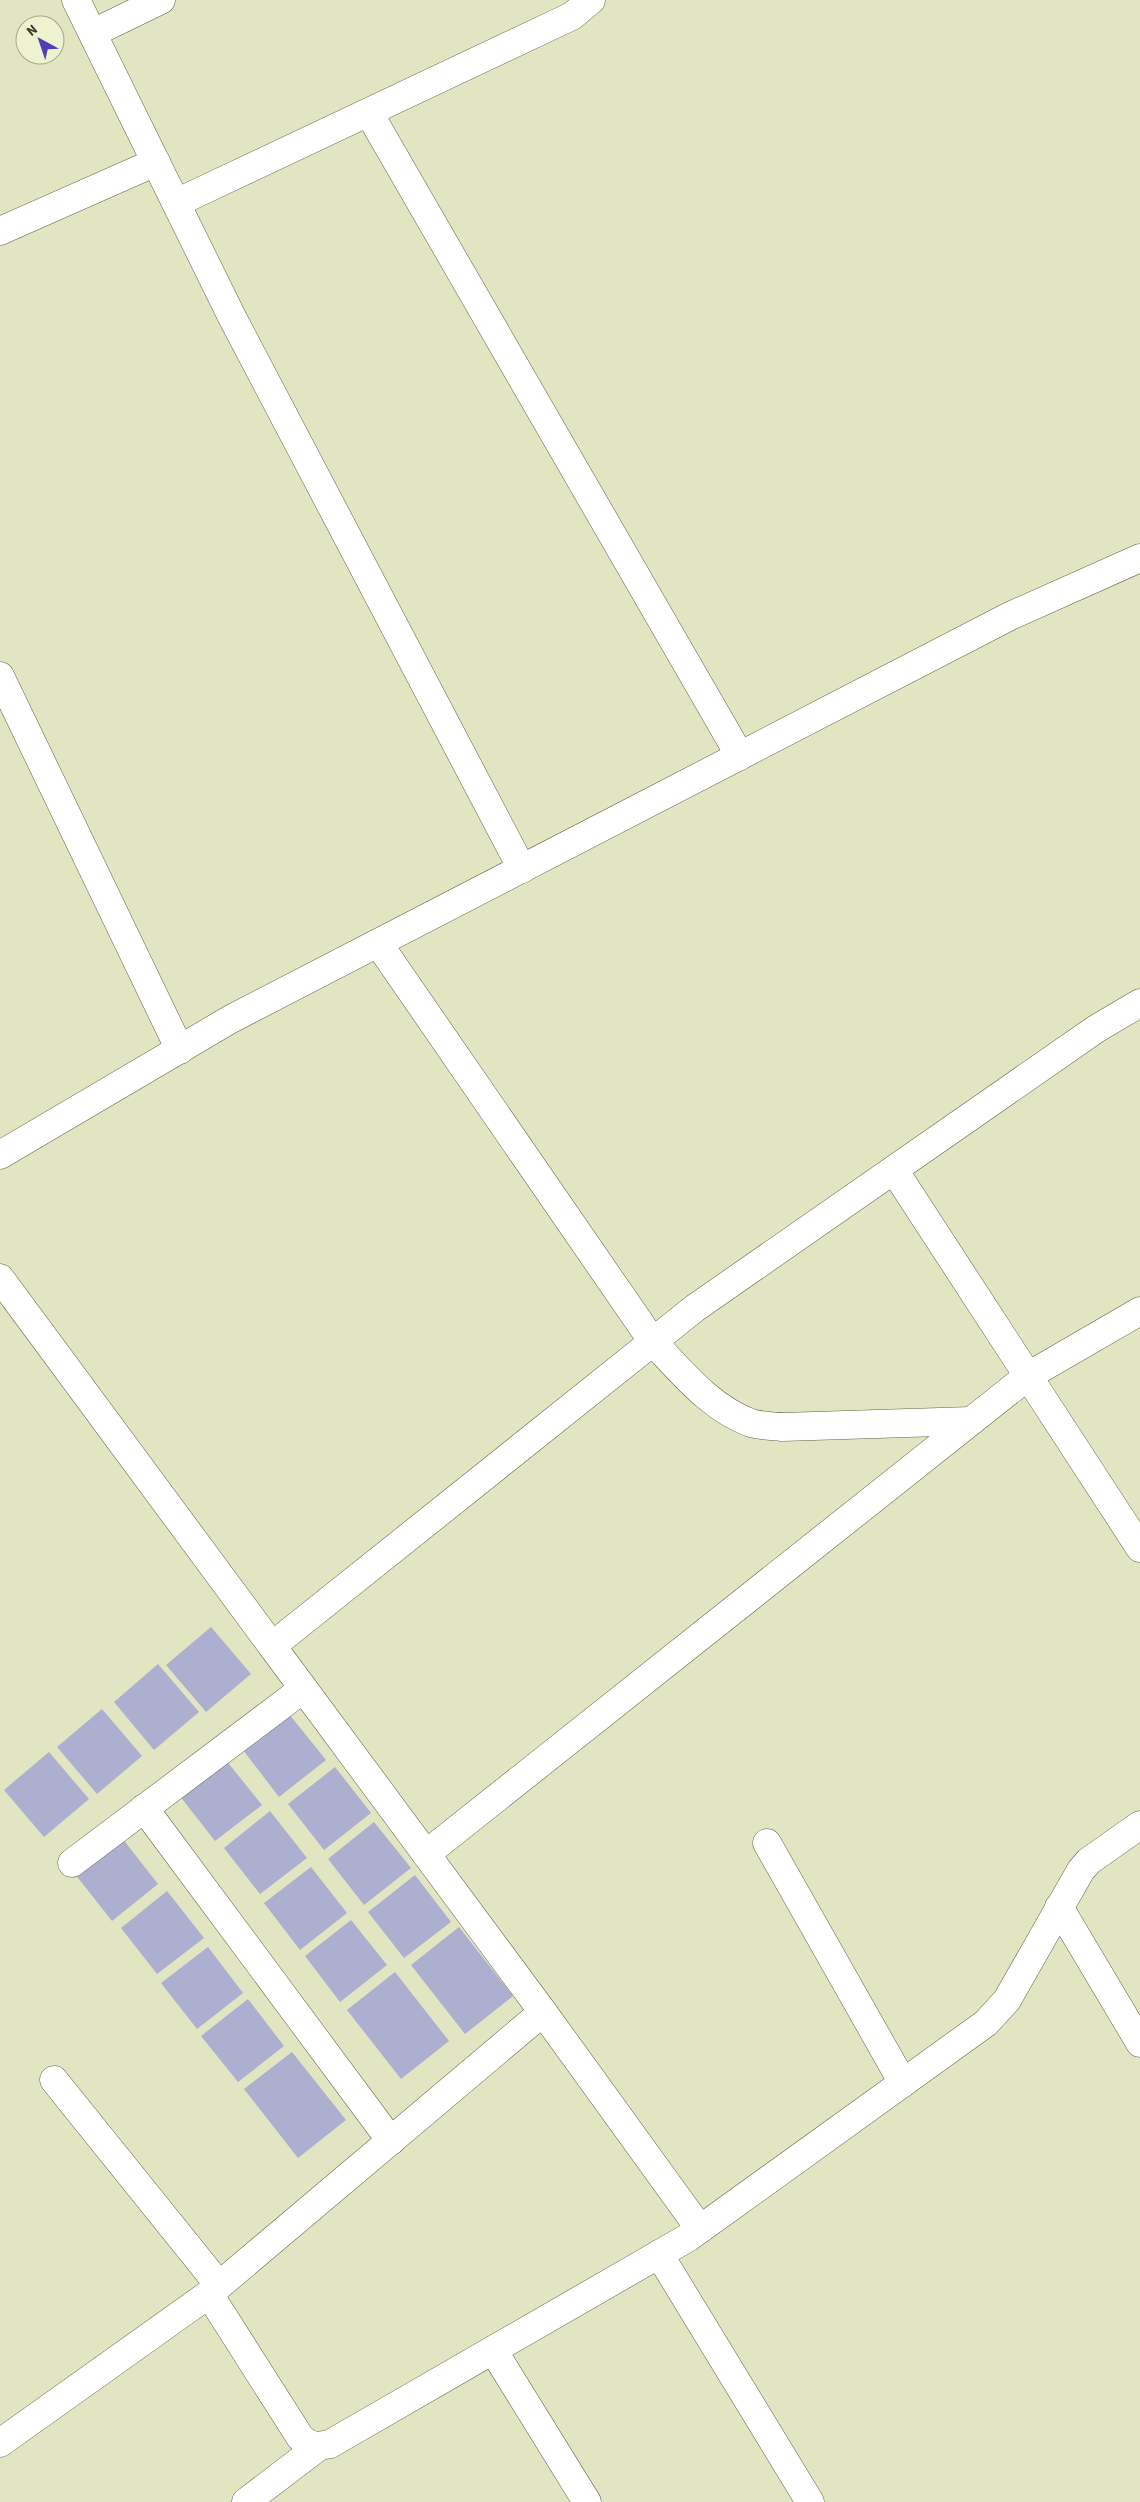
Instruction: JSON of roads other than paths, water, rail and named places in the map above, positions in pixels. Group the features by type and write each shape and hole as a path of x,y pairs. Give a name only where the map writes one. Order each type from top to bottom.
{"street":[{"path":"76,0 232,317 522,869"},
{"path":"93,34 161,0"},
{"path":"176,203 572,16 591,0"},
{"path":"369,112 740,756"},
{"path":"0,232 156,162"},
{"path":"0,1155 231,1019 1027,608 1140,558"},
{"path":"0,676 180,1050"},
{"path":"378,944 653,1342 700,1391 726,1411 752,1423 782,1427 971,1421"},
{"path":"272,1646 695,1308 1096,1029 1140,1003"},
{"path":"894,1170 1140,1548"},
{"path":"0,1278 543,2012 700,2229"},
{"path":"426,1854 1028,1376 1140,1311"},
{"path":"72,1863 303,1689"},
{"path":"144,1808 391,2141"},
{"path":"246,2502 318,2447 330,2444 700,2229 904,2083 998,2013 1085,1866 1140,1825"},
{"path":"766,1844 904,2083"},
{"path":"1060,1908 1140,2043"},
{"path":"0,2443 214,2289 543,2012"},
{"path":"54,2080 214,2289 300,2437 308,2444 318,2447"},
{"path":"659,2254 810,2502"},
{"path":"494,2350 587,2502"}]}
